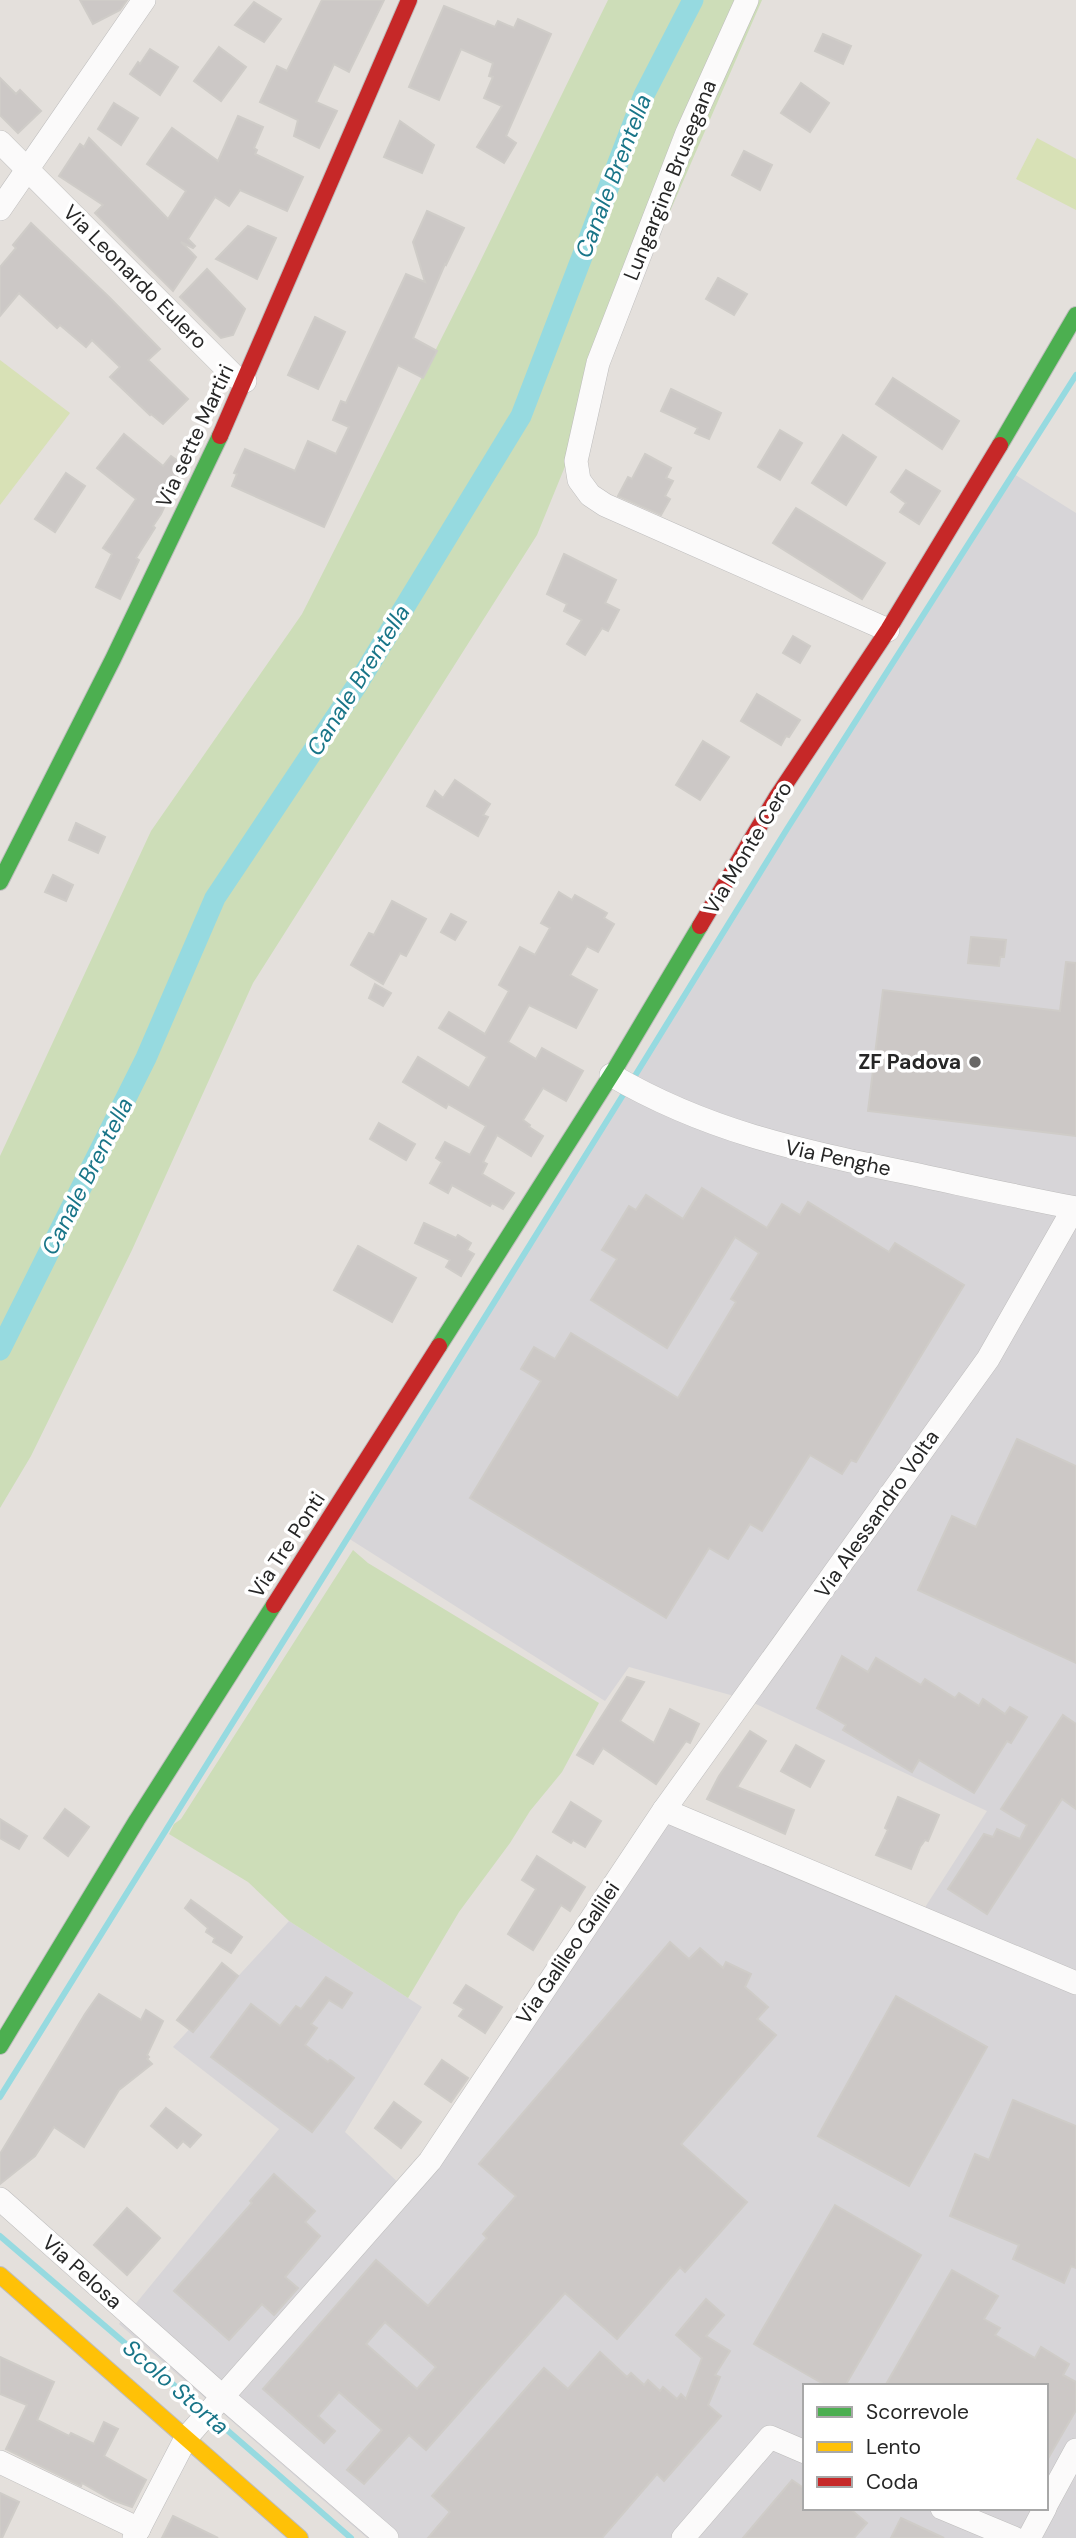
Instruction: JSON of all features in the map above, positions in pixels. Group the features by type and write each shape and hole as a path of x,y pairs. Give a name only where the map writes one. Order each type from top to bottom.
{"street":[{"path":"0,209 144,0"},
{"name":"Via sette Martiri","path":"0,881 113,659 245,381 409,0"},
{"name":"Lungargine Brusegana","path":"747,0 687,133 598,363 576,461 579,480 590,495 605,505 887,631"},
{"name":"Via Leonardo Eulero","path":"0,142 234,376 245,381"},
{"name":"Via Monte Cero","path":"613,1072 776,798 887,631 971,495 1076,315"},
{"name":"Via Penghe","path":"613,1072 653,1099 722,1128 788,1148 1075,1208"},
{"name":"Via Tre Ponti","path":"0,2046 137,1819 613,1072"},
{"name":"Via Alessandro Volta","path":"663,1810 988,1359 1075,1208"},
{"path":"663,1810 1076,1983"},
{"name":"Via Galileo Galilei","path":"137,2533 190,2434 430,2161 663,1810"},
{"name":"Via Pelosa","path":"0,2199 387,2538"},
{"path":"0,2275 190,2434 300,2538"},
{"path":"0,2281 17,2289"},
{"path":"683,2538 769,2437 803,2451"},
{"path":"1048,2503 1076,2450"},
{"path":"0,2462 137,2533"},
{"path":"947,2510 1014,2538"},
{"path":"1029,2538 1044,2510"}],"shaded area":[{"path":"1014,474 1076,513 1076,2538 367,2538 119,2324 279,2129 173,2047 289,1921 422,2007 345,2132 405,2189 670,1806 922,1912 987,1811 745,1699 629,1667 605,1701 348,1538 788,829"}],"green space":[{"path":"608,0 762,0 658,239 537,535 253,983 132,1250 31,1456 0,1508 0,1156 151,831 302,614 476,270"},
{"path":"1037,138 1076,159 1076,210 1016,179"},
{"path":"0,360 70,413 0,505"},
{"path":"353,1550 368,1563 599,1703 562,1772 530,1811 459,1912 408,1998 289,1921 248,1882 169,1834"}],"building":[{"path":"80,0 127,0 120,10 93,24"},
{"path":"322,0 384,0 349,72 334,64 316,102 337,111 319,148 294,136 298,120 260,102 277,66 287,71"},
{"path":"254,2 281,19 264,42 235,25"},
{"path":"444,6 495,27 498,21 514,28 518,19 551,34 506,136 516,143 504,163 477,147 502,106 484,98 493,77 489,76 493,63 461,49 439,100 409,87"},
{"path":"823,34 851,46 843,64 815,51"},
{"path":"219,47 246,67 221,101 194,81"},
{"path":"150,49 178,67 160,95 130,74"},
{"path":"0,78 16,94 20,90 41,111 18,133 0,115"},
{"path":"801,83 829,103 810,132 781,113"},
{"path":"114,103 138,118 121,145 98,129"},
{"path":"238,116 263,127 254,148 257,150 255,154 303,177 287,211 240,190 229,206 215,197 188,239 195,246 193,248 181,242 196,257 173,291 95,213 103,205 59,176 80,144 84,147 89,138 168,219 186,191 147,164 172,128 218,161"},
{"path":"400,121 434,145 422,173 384,157"},
{"path":"744,151 772,165 760,190 732,175"},
{"path":"427,211 464,228 413,338 437,351 423,378 398,365 324,527 232,486 237,474 234,473 245,449 295,471 308,441 336,454 349,427 333,420 341,401 346,403 406,274 425,282 413,242"},
{"path":"31,223 160,349 148,360 188,399 163,424 110,377 120,367 92,340 86,347 60,325 57,328 19,293 0,316 0,267 16,248 13,245"},
{"path":"248,226 276,238 257,279 216,259"},
{"path":"207,269 245,309 233,335 221,338 180,297"},
{"path":"718,278 747,294 734,315 706,299"},
{"path":"315,317 345,332 318,389 288,375"},
{"path":"893,378 959,421 942,449 876,404"},
{"path":"671,389 721,413 709,439 695,433 698,428 661,411"},
{"path":"780,430 802,443 780,480 758,467"},
{"path":"124,434 163,466 171,456 184,465 153,526 155,528 136,558 139,560 120,599 96,587 112,554 103,548 136,499 97,468"},
{"path":"843,435 876,457 846,505 812,483"},
{"path":"645,454 671,468 666,478 673,481 665,496 670,499 661,515 618,496 628,477 632,479"},
{"path":"906,470 940,491 919,524 900,512 906,503 891,492"},
{"path":"66,473 85,486 55,532 35,519"},
{"path":"796,508 885,563 862,599 773,543"},
{"path":"564,554 616,580 605,603 619,610 608,631 602,628 585,655 567,644 582,620 564,611 567,604 547,594"},
{"path":"793,636 810,646 800,663 783,653"},
{"path":"757,694 800,720 781,745 741,721"},
{"path":"703,741 729,757 700,800 676,785"},
{"path":"455,780 490,804 483,815 488,817 478,836 427,806 435,791 443,798"},
{"path":"76,823 105,837 98,853 69,840"},
{"path":"53,875 73,885 66,901 45,892"},
{"path":"559,892 572,900 575,895 607,913 604,918 614,924 598,952 587,946 570,975 597,990 576,1028 529,1005 508,1042 536,1059 542,1048 583,1071 566,1101 543,1088 523,1120 543,1136 531,1156 497,1135 483,1162 487,1164 482,1174 514,1193 503,1209 492,1203 490,1206 452,1185 448,1193 430,1183 442,1162 436,1158 445,1142 470,1155 486,1126 448,1104 446,1108 403,1082 418,1057 469,1088 487,1057 439,1028 449,1012 485,1034 509,991 499,985 520,947 535,955 550,928 541,923"},
{"path":"392,901 426,919 406,956 400,953 383,984 351,965 369,933 374,935"},
{"path":"451,914 466,922 455,940 441,932"},
{"path":"971,937 1006,940 1004,957 1000,957 999,966 968,963"},
{"name":"ZF Padova","path":"1066,962 1076,963 1076,1136 868,1111 883,990 1060,1011"},
{"path":"375,984 391,993 383,1006 369,998"},
{"path":"379,1123 415,1144 406,1160 370,1139"},
{"path":"702,1188 767,1228 782,1204 800,1215 808,1202 889,1252 895,1243 964,1285 856,1462 851,1460 842,1474 810,1455 762,1531 750,1524 728,1559 709,1548 666,1618 470,1498 541,1381 521,1369 534,1347 555,1359 571,1333 678,1398 736,1302 731,1299 759,1253 735,1237 667,1348 591,1300 617,1259 602,1250 629,1206 636,1210 646,1195 683,1219"},
{"path":"424,1223 456,1238 458,1235 471,1243 467,1250 474,1254 461,1276 446,1267 450,1260 415,1243"},
{"path":"358,1246 416,1278 392,1322 334,1290"},
{"path":"1017,1439 1076,1466 1076,1663 918,1590 952,1516 976,1527"},
{"path":"842,1656 868,1672 876,1658 921,1685 925,1679 955,1698 959,1693 979,1706 983,1699 1005,1714 1010,1707 1027,1717 1011,1743 1007,1741 974,1793 919,1760 912,1772 843,1730 846,1725 817,1708"},
{"path":"627,1677 644,1682 620,1721 654,1743 670,1709 699,1724 690,1743 686,1741 656,1784 603,1748 593,1764 577,1755"},
{"path":"1063,1715 1076,1724 1076,1809 1062,1799 987,1914 948,1889 984,1834 993,1837 997,1829 1020,1839 1027,1825 1001,1809"},
{"path":"750,1731 766,1741 737,1787 794,1810 785,1834 707,1799 719,1776"},
{"path":"796,1745 824,1761 810,1787 781,1771"},
{"path":"898,1797 939,1815 928,1841 925,1840 920,1847 911,1869 876,1855 888,1830 885,1828"},
{"path":"571,1802 601,1821 585,1847 573,1840 571,1843 553,1832"},
{"path":"65,1809 89,1827 68,1856 44,1838"},
{"path":"0,1819 27,1836 19,1849 0,1838"},
{"path":"537,1856 585,1887 570,1911 561,1905 533,1950 508,1934 536,1889 522,1880"},
{"path":"191,1900 242,1937 231,1953 213,1942 215,1938 206,1932 208,1928 185,1908"},
{"path":"670,1942 689,1959 700,1948 723,1968 726,1962 751,1974 745,1987 768,2007 757,2019 776,2035 681,2144 747,2202 685,2272 680,2267 617,2339 565,2293 426,2450 409,2435 364,2484 347,2470 382,2430 339,2392 318,2416 335,2431 324,2443 263,2389 376,2260 428,2306 487,2238 483,2234 516,2196 479,2164","holes":["385,2322 436,2367 417,2389 366,2344"]},
{"path":"222,1963 238,1976 193,2032 177,2020"},
{"path":"326,1977 352,1993 342,2008 329,2000 311,2024 317,2028 305,2045 354,2078 312,2132 211,2057 251,2004 280,2026 296,2006 301,2009"},
{"path":"466,1985 502,2007 485,2033 459,2016 464,2009 454,2003"},
{"path":"99,1994 141,2020 146,2010 163,2021 147,2055 152,2064 119,2090 84,2147 54,2127 35,2156 0,2184 0,2154"},
{"path":"896,1996 987,2047 909,2186 818,2136"},
{"path":"442,2060 468,2078 451,2102 425,2084"},
{"path":"1013,2100 1076,2126 1076,2268 1071,2266 1064,2283 1013,2259 1019,2245 950,2216 975,2154 989,2160"},
{"path":"394,2102 421,2122 401,2148 375,2128"},
{"path":"166,2108 201,2135 190,2147 183,2141 177,2148 151,2126"},
{"path":"274,2174 315,2211 305,2222 320,2236 285,2277 298,2288 274,2315 262,2304 229,2340 174,2291 252,2203 250,2201"},
{"path":"835,2205 921,2255 846,2384 824,2384 754,2344"},
{"path":"127,2208 160,2238 127,2275 94,2245"},
{"path":"952,2270 998,2296 984,2319 1000,2328 995,2335 1035,2358 1041,2347 1069,2364 1063,2375 1076,2382 1076,2410 1048,2459 1048,2384 886,2384"},
{"path":"706,2299 724,2315 706,2336 730,2351 715,2375 720,2377 708,2405 721,2416 664,2481 657,2474 602,2538 428,2538 450,2512 432,2496 544,2368 568,2389 600,2352 627,2377 631,2373 644,2385 648,2380 660,2391 663,2387 677,2399 681,2394 686,2399 702,2358 676,2335"},
{"path":"0,2357 54,2382 37,2420 69,2436 71,2433 94,2444 104,2422 118,2429 104,2456 146,2480 132,2507 112,2500 82,2483 81,2486 6,2449 27,2405 0,2394"},
{"path":"792,2480 803,2488 803,2510 851,2510 867,2523 854,2538 743,2538"},
{"path":"0,2493 19,2502 2,2538 0,2538"},
{"path":"173,2516 218,2538 162,2538"},
{"path":"901,2518 944,2538 891,2538"}],"waterway":[{"name":"Canale Brentella","path":"0,1350 146,1058 215,898 357,685 521,416 644,95 693,0"},
{"path":"633,1079 787,829 1076,375"},
{"path":"0,2097 623,1095"},
{"name":"Scolo Storta","path":"0,2236 203,2410"},
{"name":"Scolo Storta","path":"212,2417 351,2538"}],"traffic: fast":[{"path":"1000,445 1076,315"},
{"path":"0,882 113,659 220,436"},
{"path":"439,1346 615,1069 700,926"},
{"path":"0,2046 137,1820 274,1605"}],"traffic: slow":[{"path":"0,2275 300,2538"}],"traffic: jam":[{"path":"220,436 409,0"},
{"path":"700,926 776,798 888,630 1000,445"},
{"path":"274,1605 439,1346"}],"place":[{"name":"ZF Padova","path":"975,1062"}]}
